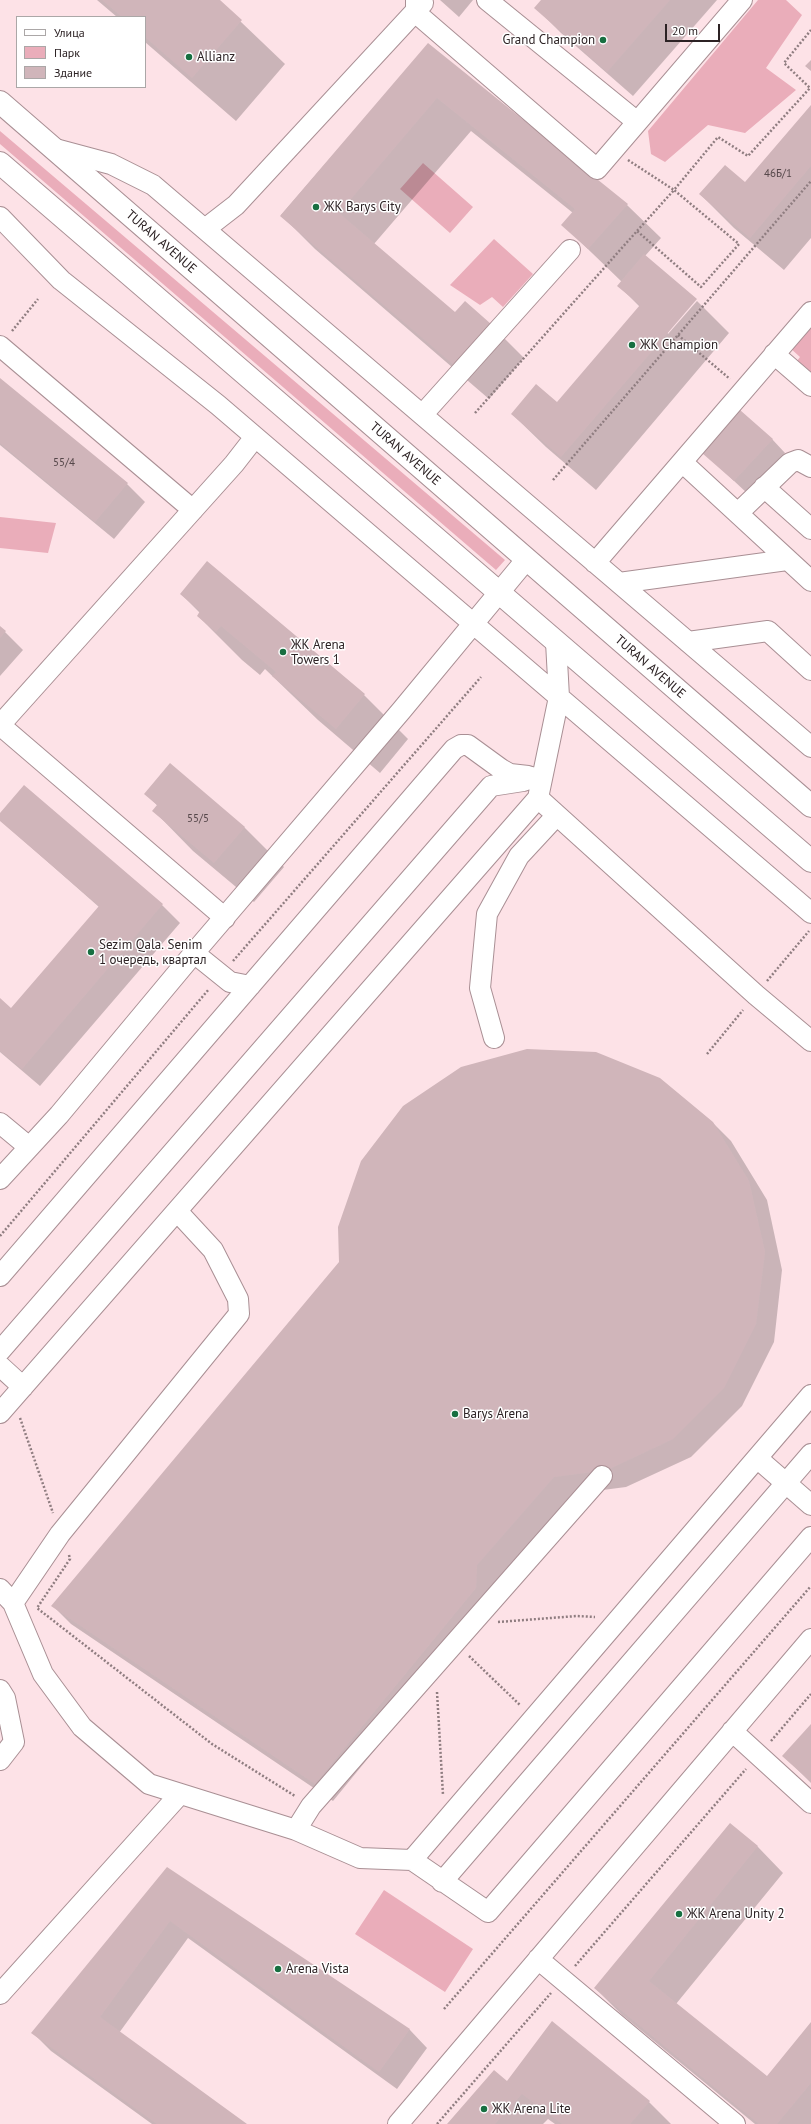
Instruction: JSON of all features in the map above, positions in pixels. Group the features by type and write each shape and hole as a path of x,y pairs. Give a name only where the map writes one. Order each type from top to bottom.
{"main road":[{"name":"TURAN AVENUE","path":"0,102 811,806"},
{"path":"0,163 811,861"}],"lane":[{"path":"487,0 636,121"},
{"path":"205,228 236,204 419,4 596,169 742,0"},
{"path":"55,149 111,164 152,185 205,228 811,747"},
{"path":"0,217 60,280 218,405 811,914"},
{"path":"423,414 570,250"},
{"path":"596,563 811,312"},
{"path":"5,340 193,510"},
{"path":"774,354 811,386"},
{"path":"224,918 0,725 193,510 255,437"},
{"path":"738,513 790,463 798,460 811,466"},
{"path":"682,462 811,581"},
{"path":"764,487 811,529"},
{"path":"0,1179 59,1115 194,953 401,711 472,623 526,560"},
{"path":"619,583 787,560"},
{"path":"688,642 768,632 811,670"},
{"path":"0,1413 538,798 538,778 558,697 556,642"},
{"path":"0,1276 454,749 461,745 468,746 510,774 538,778"},
{"path":"0,1351 491,786 538,778"},
{"path":"538,798 756,995 811,1041"},
{"path":"494,1038 480,988 487,914 519,856 557,815"},
{"path":"194,953 230,982 250,986"},
{"path":"0,1123 29,1147"},
{"path":"177,1211 213,1250 238,1299 239,1314 60,1534 6,1596 43,1674 82,1727 149,1784 296,1830 360,1858 412,1860 442,1882 488,1912 811,1537"},
{"path":"0,1366 19,1393"},
{"path":"412,1860 811,1395"},
{"path":"442,1882 811,1454"},
{"path":"757,1458 785,1484 811,1505"},
{"path":"296,1830 311,1806 602,1476"},
{"path":"398,2124 811,1639"},
{"path":"0,1690 5,1698 14,1742 0,1760"},
{"path":"732,1731 811,1803"},
{"path":"0,1994 180,1794"},
{"path":"538,1959 735,2124"}],"path":[{"path":"475,413 674,190 718,137 748,156 810,88 784,63 811,30"},
{"path":"613,150 674,190 739,244 701,287 637,231"},
{"path":"553,480 811,181"},
{"path":"5,340 38,299"},
{"path":"678,335 743,390"},
{"path":"0,1236 220,975 481,677"},
{"path":"19,1393 60,1534 70,1559 37,1608 212,1744 311,1806"},
{"path":"444,2009 811,1586"},
{"path":"472,1624 577,1616 619,1619"},
{"path":"455,1644 534,1718"},
{"path":"436,1666 441,1772 446,1821"},
{"path":"437,2124 811,1694"}],"green space":[{"path":"758,0 786,0 802,15 766,68 796,90 745,133 708,125 665,162 651,154 648,131"},
{"path":"0,131 505,560 496,570 0,144"},
{"path":"423,163 473,207 450,233 400,189"},
{"path":"494,239 533,274 503,307 492,297 480,305 450,285"},
{"path":"811,321 811,373 797,361 800,357 789,347"},
{"path":"0,517 56,523 48,553 0,548"},
{"path":"384,1890 473,1949 445,1992 355,1934"}],"building":[{"name":"Allianz","path":"102,0 220,0 242,20 192,78 146,38 146,16 121,16"},
{"name":"Grand Champion","path":"541,0 670,0 607,72 534,8"},
{"name":"ЖК Barys City","path":"428,43 628,204 588,249 561,225 575,209 437,98 339,213 455,312 465,301 491,324 455,366 280,216"},
{"path":"811,60 811,71 805,66"},
{"path":"811,105 811,166 750,238 699,194 725,165 745,182"},
{"name":"ЖК Champion","path":"644,254 697,299 561,457 511,414 536,384 557,402 640,305 617,286"},
{"path":"0,378 128,483 95,522 0,443"},
{"path":"740,410 773,439 734,481 702,453"},
{"name":"ЖК Arena Towers 1","path":"207,561 365,694 336,729 272,676 276,672 221,626 216,632 197,616 200,611 180,594"},
{"path":"0,626 6,631 0,638"},
{"path":"170,763 245,827 214,863 152,811 157,805 144,794"},
{"name":"Sezim Qala. Senim 1 очередь, квартал","path":"24,785 163,904 22,1069 0,1051 0,998 11,1008 99,906 0,821 0,813"},
{"name":"Barys Arena","path":"527,1049 596,1052 660,1078 713,1122 749,1181 765,1252 756,1324 724,1388 673,1439 607,1470 554,1477 477,1565 476,1588 315,1784 51,1606 339,1262 338,1227 361,1161 403,1106 461,1067"},
{"path":"811,1724 811,1782 782,1756"},
{"name":"ЖК Arena Unity 2","path":"730,1823 758,1846 649,1981 767,2076 811,2022 811,2083 777,2124 759,2124 594,1988"},
{"name":"Arena Vista","path":"167,1867 410,2029 379,2072 170,1921 100,2017 247,2124 157,2124 31,2033"},
{"path":"552,2021 650,2101 630,2124 562,2124 522,2094 495,2124 447,2124 494,2070 507,2081"}],"place":[{"name":"Grand Champion","path":"603,40"},
{"name":"Allianz","path":"189,57"},
{"name":"ЖК Barys City","path":"316,207"},
{"name":"ЖК Champion","path":"632,345"},
{"name":"ЖК Arena Towers 1","path":"283,652"},
{"name":"Sezim Qala. Senim 1 очередь, квартал","path":"91,952"},
{"name":"Barys Arena","path":"455,1414"},
{"name":"ЖК Arena Unity 2","path":"679,1914"},
{"name":"Arena Vista","path":"278,1969"},
{"name":"ЖК Arena Lite","path":"484,2109"}]}
